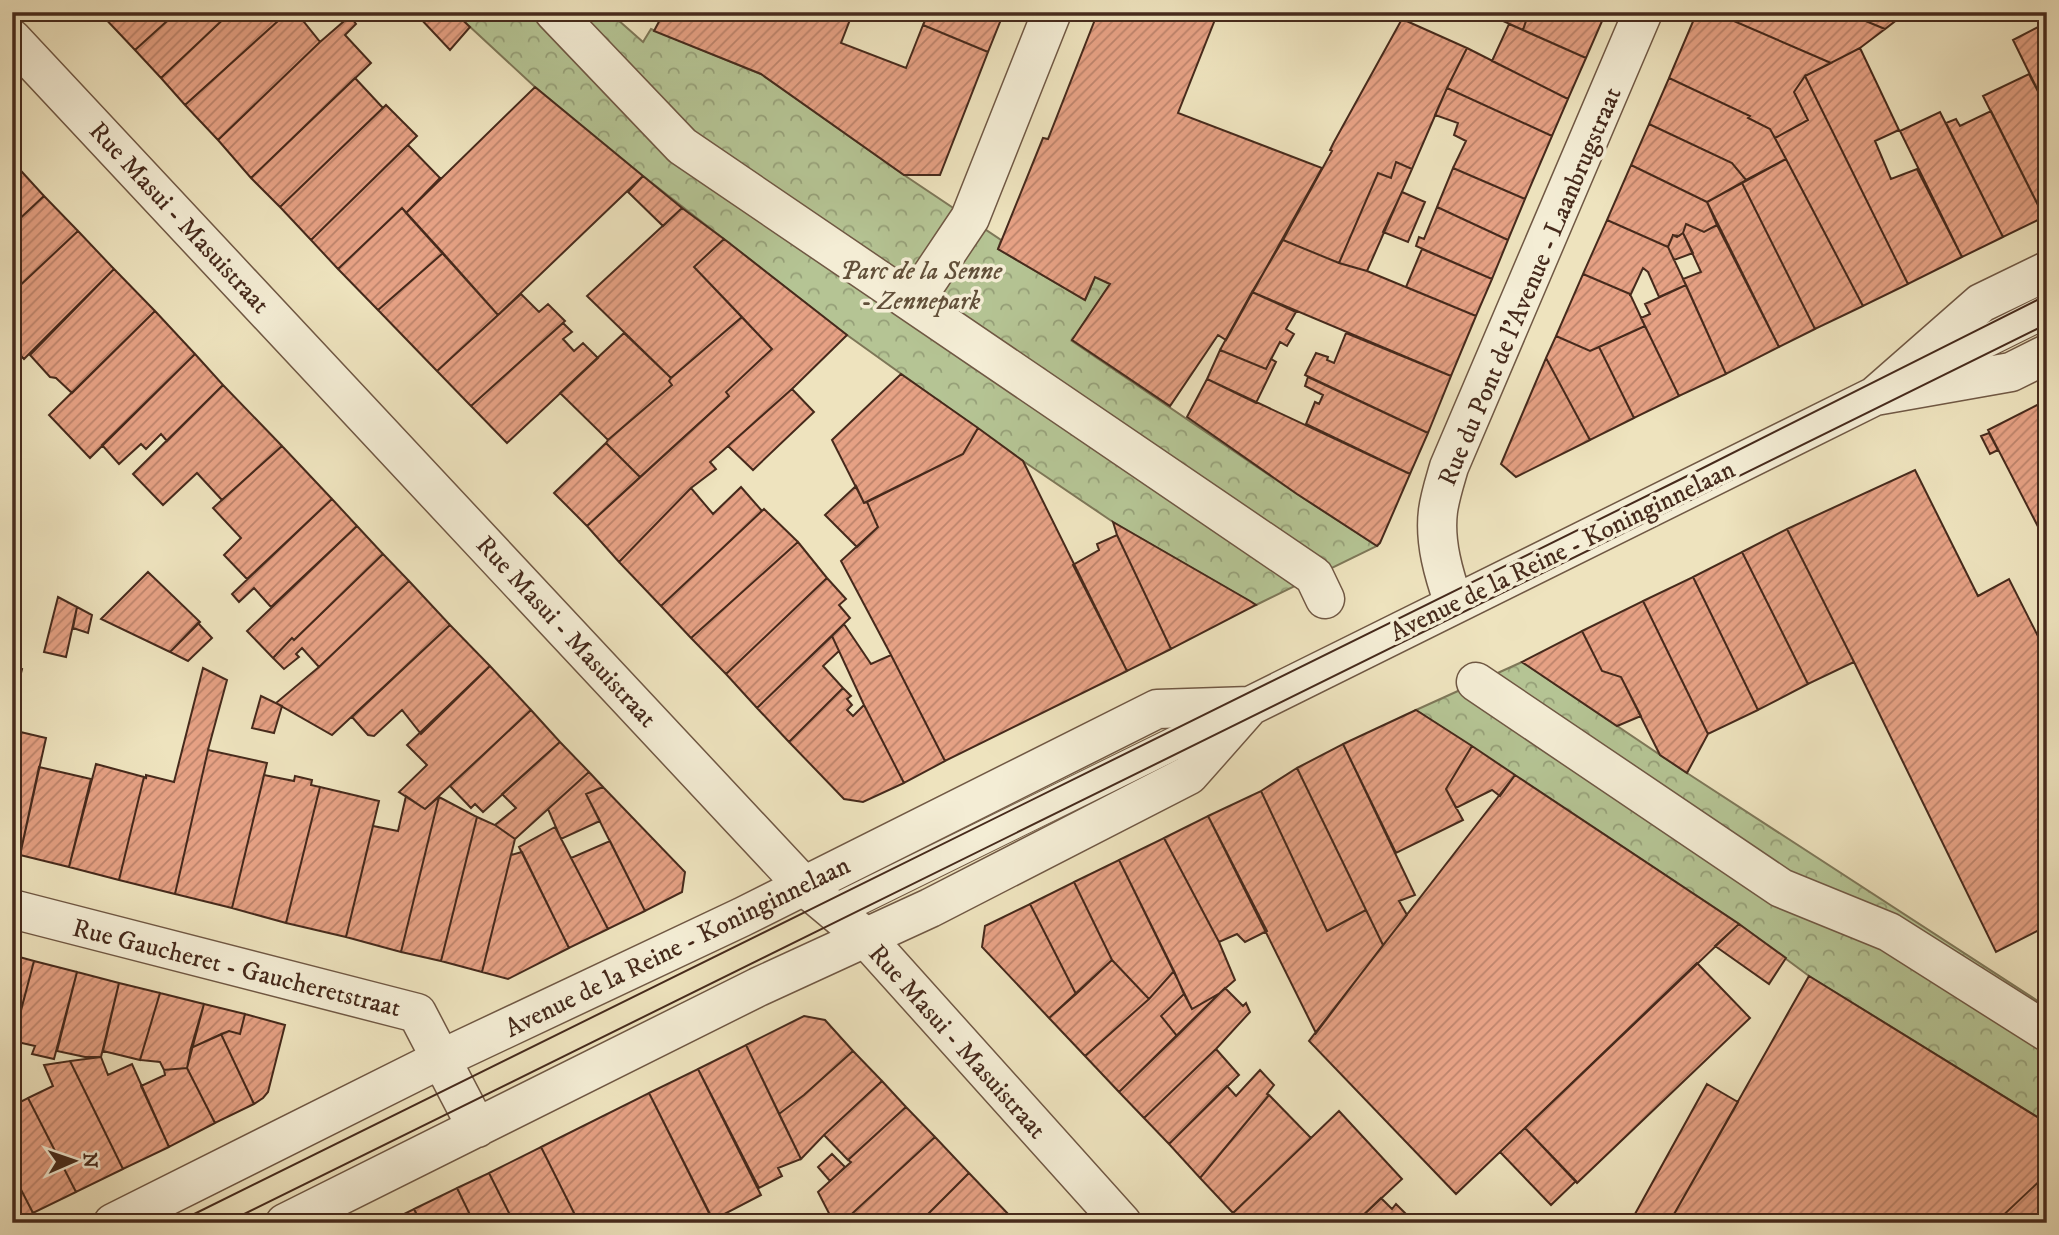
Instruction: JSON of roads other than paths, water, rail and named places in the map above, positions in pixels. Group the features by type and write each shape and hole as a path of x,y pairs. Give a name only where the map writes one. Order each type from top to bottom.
{"street":[{"path":"554,12 682,146 1314,576 1325,599"},
{"path":"913,303 970,218 1052,12"},
{"name":"Rue du Pont de l'Avenue - Laanbrugstraat","path":"1454,604 1443,568 1438,530 1438,511 1449,467 1643,12"},
{"name":"Rue Masui - Masuistraat","path":"12,39 804,886 865,937 1122,1223"},
{"name":"Avenue de la Reine - Koninginnelaan","path":"285,1223 758,987 930,908 1189,775 1250,706 1875,396 1981,303 2047,271"},
{"name":"Avenue de la Reine - Koninginnelaan","path":"1875,396 2011,372 2047,354"},
{"path":"1476,682 1781,888 1889,932 2047,1032"},
{"name":"Avenue de la Reine - Koninginnelaan","path":"113,1223 441,1059 804,886 1157,709 1250,706"},
{"name":"Rue Gaucheret - Gaucheretstraat","path":"12,909 417,1013 477,1128"}],"lane":[{"name":"Avenue de la Reine - Koninginnelaan","path":"1875,396 2047,311"},
{"name":"Avenue de la Reine - Koninginnelaan","path":"834,911 1250,706"}],"tram line":[{"path":"176,1223 1681,479 2047,295"},
{"path":"226,1223 2047,324"}],"park label":[{"name":"Parc de la Senne - Zennepark","path":"921,285"}]}
